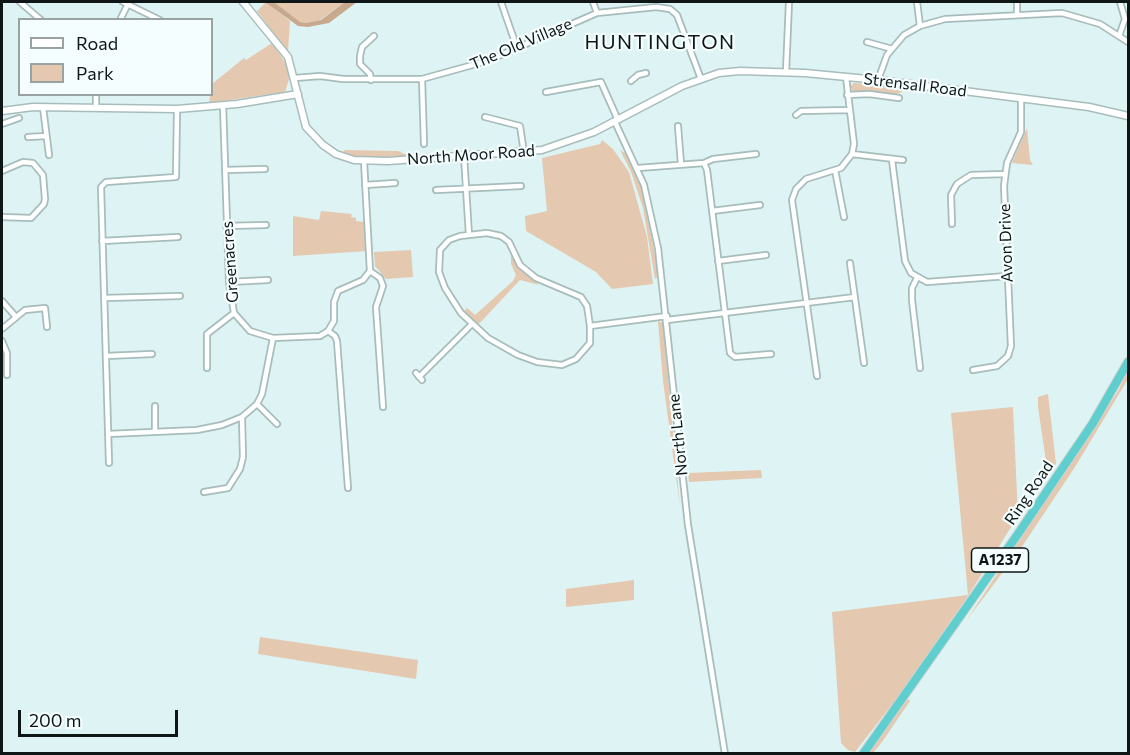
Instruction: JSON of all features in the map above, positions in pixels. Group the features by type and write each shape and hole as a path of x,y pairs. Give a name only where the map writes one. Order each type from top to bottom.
{"highway":[{"name":"Ring Road","path":"863,753 1018,534 1093,423 1128,362"}],"street":[{"path":"20,2 39,18"},
{"name":"North Moor Road","path":"243,2 288,57 304,122 314,137 336,154 363,161 524,153 564,144 617,121 667,93 701,78"},
{"path":"501,2 517,48"},
{"path":"593,2 597,13"},
{"path":"786,72 789,2"},
{"path":"917,2 920,26"},
{"path":"1017,2 1017,14"},
{"path":"1119,36 1125,22 1120,2"},
{"path":"121,18 125,3 156,18"},
{"name":"The Old Village","path":"295,78 320,76 371,80 422,79 469,67 597,13 638,7 672,10 680,22 701,78"},
{"path":"878,80 884,62 904,35 920,26 945,19 1017,14 1072,15 1100,24 1128,42"},
{"path":"371,80 370,74 360,64 360,57 362,47 374,36"},
{"path":"865,41 892,49"},
{"name":"Strensall Road","path":"701,78 728,72 786,72 846,77 1089,107 1128,116"},
{"path":"632,81 634,77 646,73"},
{"path":"817,376 792,200 796,189 806,179 835,170 845,164 852,154 854,144 846,77"},
{"path":"422,79 424,144"},
{"name":"North Lane","path":"546,92 602,82 638,168 654,222 667,318 689,535 725,753"},
{"path":"2,111 43,107 177,109 298,94"},
{"path":"847,95 869,94 899,98"},
{"path":"96,96 96,108"},
{"name":"Avon Drive","path":"976,368 997,366 1010,351 1005,174 1009,156 1021,132 1021,98"},
{"name":"Greenacres","path":"223,105 226,226 229,282 234,313 250,331 273,338 320,336 328,332"},
{"path":"43,107 49,155"},
{"path":"102,183 176,177 177,109"},
{"path":"796,115 801,111 849,110"},
{"path":"485,117 520,126 524,153"},
{"path":"2,123 19,118"},
{"path":"678,126 681,164"},
{"path":"28,137 46,136"},
{"path":"638,168 704,163 712,159 756,154"},
{"path":"852,154 903,160"},
{"path":"464,156 469,235"},
{"path":"892,160 905,261 917,278 933,282 1007,276"},
{"path":"348,488 337,342 335,336 328,332 334,321 334,302 338,291 363,280 370,271 363,161"},
{"path":"2,171 23,162 33,163 43,175 45,199 44,204 31,218 2,217"},
{"path":"704,163 708,170 724,313 732,356 771,354"},
{"path":"225,170 265,169"},
{"path":"835,170 844,217"},
{"path":"952,224 954,218 951,195 962,180 971,175 1005,174"},
{"path":"97,178 102,183 109,463"},
{"path":"365,185 395,183"},
{"path":"436,190 521,186"},
{"path":"711,211 760,205"},
{"path":"226,226 266,225"},
{"path":"495,234 506,239 520,265 536,278 581,297 587,306 590,343 585,352 570,363 554,365 518,355 488,338 472,324 449,296 441,280 438,265 444,244 453,238 495,234"},
{"path":"102,241 178,237"},
{"path":"718,261 766,255"},
{"path":"851,263 864,363"},
{"path":"370,271 380,278 383,286 376,307 383,407"},
{"path":"917,278 912,300 920,368"},
{"path":"229,282 268,280"},
{"path":"104,298 180,296"},
{"path":"590,326 855,297"},
{"path":"2,301 16,317"},
{"path":"2,329 29,309 45,308 47,327"},
{"path":"207,368 207,334 234,313"},
{"path":"419,377 472,324"},
{"path":"108,434 210,428 242,417 257,404 266,381 273,338"},
{"path":"2,341 7,353 7,375"},
{"path":"106,356 152,354"},
{"path":"257,404 277,424"},
{"path":"155,406 155,432"},
{"path":"204,492 228,488 240,469 243,457 242,417"}],"green space":[{"path":"266,2 290,21 288,52 257,11"},
{"path":"274,2 345,2 320,20 307,23 299,22"},
{"path":"272,43 287,65 289,79 285,92 209,103 210,96 213,96 213,83 244,58 246,60"},
{"path":"854,83 902,87 902,92 893,95 854,93 850,86"},
{"path":"1027,128 1030,160 1033,165 1012,163"},
{"path":"602,140 613,149 629,172 647,237 653,284 612,289 596,272 526,231 525,216 547,211 542,158 600,144"},
{"path":"345,150 398,151 409,156 361,158 348,155 343,152"},
{"path":"620,150 630,156 642,187 659,276 655,279 643,208 631,172"},
{"path":"321,211 352,214 351,217 356,218 356,221 365,222 367,251 293,256 293,216 319,220"},
{"path":"411,250 413,277 386,279 375,266 374,252"},
{"path":"511,254 518,265 539,285 520,280 478,325 464,311 467,308 475,315 513,281 516,275 511,264"},
{"path":"658,321 663,323 680,506 663,381"},
{"path":"1128,371 1128,379 1075,467 1021,548 966,621 1118,391"},
{"path":"1048,394 1056,464 1048,475 1038,397"},
{"path":"1013,407 1018,516 968,596 901,693 855,752 848,750 841,743 832,612 968,595 951,413"},
{"path":"761,470 762,478 689,482 688,473"},
{"path":"634,580 634,600 566,607 566,589"},
{"path":"260,637 418,660 416,679 258,654"},
{"path":"908,699 910,701 882,742 873,753 868,753"}],"shaded area":[{"path":"265,2 274,2 300,22 306,23 321,20 345,2 357,2 329,23 308,27 298,26"}],"district":[{"name":"HUNTINGTON","path":"660,42"}]}
